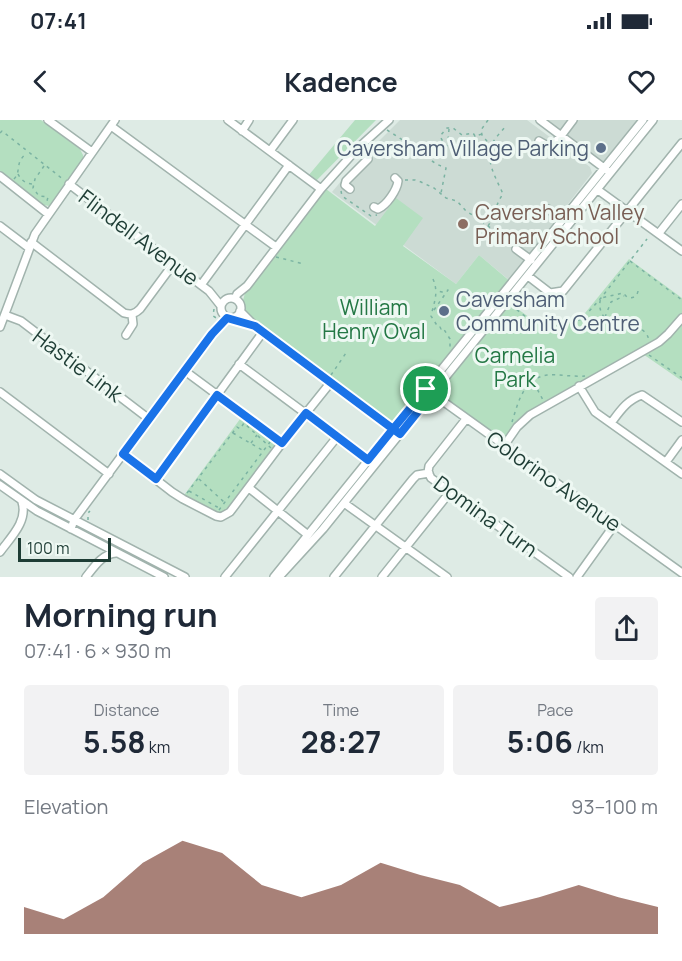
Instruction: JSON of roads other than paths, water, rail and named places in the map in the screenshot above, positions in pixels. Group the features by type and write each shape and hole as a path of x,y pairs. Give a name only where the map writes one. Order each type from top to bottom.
{"street":[{"path":"48,120 92,152"},
{"path":"228,120 321,189"},
{"path":"242,130 249,120"},
{"path":"270,151 292,120"},
{"path":"226,319 220,306 223,302 231,299 247,286 321,189 357,149 389,120"},
{"path":"540,120 607,170"},
{"path":"539,141 549,146 554,144 573,120"},
{"path":"429,391 598,190 607,170 643,120"},
{"path":"279,577 344,503 566,217 653,120"},
{"path":"0,327 30,245 48,214 113,123 276,247"},
{"path":"528,276 550,293 562,291 682,143"},
{"path":"350,189 345,183 358,173 369,159 357,149"},
{"path":"201,285 289,165"},
{"path":"0,176 48,214"},
{"path":"374,207 381,208 387,194 397,187 396,180"},
{"name":"Flindell Avenue","path":"69,184 209,291 220,306"},
{"path":"598,190 682,251"},
{"path":"658,233 682,204"},
{"path":"548,209 556,215 566,217"},
{"path":"0,226 124,313 132,315"},
{"path":"516,249 531,260"},
{"path":"132,315 140,309 174,263"},
{"path":"71,529 74,520 212,334 226,319 236,317 247,286"},
{"name":"Flindell Avenue","path":"209,291 231,299"},
{"path":"231,299 238,302 240,309 255,326 397,432"},
{"name":"Hastie Link","path":"5,315 21,321 149,419"},
{"path":"126,335 133,324 132,315"},
{"path":"504,446 517,427 530,415 659,342 682,318"},
{"path":"226,319 255,326"},
{"path":"156,479 263,332"},
{"path":"239,364 368,460"},
{"path":"184,371 282,443"},
{"path":"123,454 183,499 221,517 230,512 330,380"},
{"path":"579,386 593,410 682,474"},
{"name":"Colorino Avenue","path":"429,391 682,573"},
{"path":"0,392 109,474"},
{"path":"611,423 623,406 642,396 682,422"},
{"name":"Domina Turn","path":"466,419 429,466 431,478 569,577"},
{"path":"274,577 368,460 397,432"},
{"path":"225,577 337,437"},
{"path":"666,462 682,440"},
{"path":"334,577 413,479 429,473"},
{"path":"0,474 36,500 184,577"},
{"path":"0,485 22,501 71,529 164,577"},
{"path":"249,488 308,535"},
{"path":"382,577 450,492"},
{"path":"0,552 23,518 22,501"},
{"path":"344,503 447,577"},
{"path":"577,577 615,524"},
{"path":"86,577 97,563 111,553 118,554"}],"place":[{"name":"Caversham Village Parking","path":"601,148"},
{"name":"Caversham Valley Primary School","path":"463,224"},
{"name":"Caversham Community Centre","path":"444,311"}],"park label":[{"name":"William Henry Oval","path":"374,319"},
{"name":"Carnelia Park","path":"515,367"}]}
